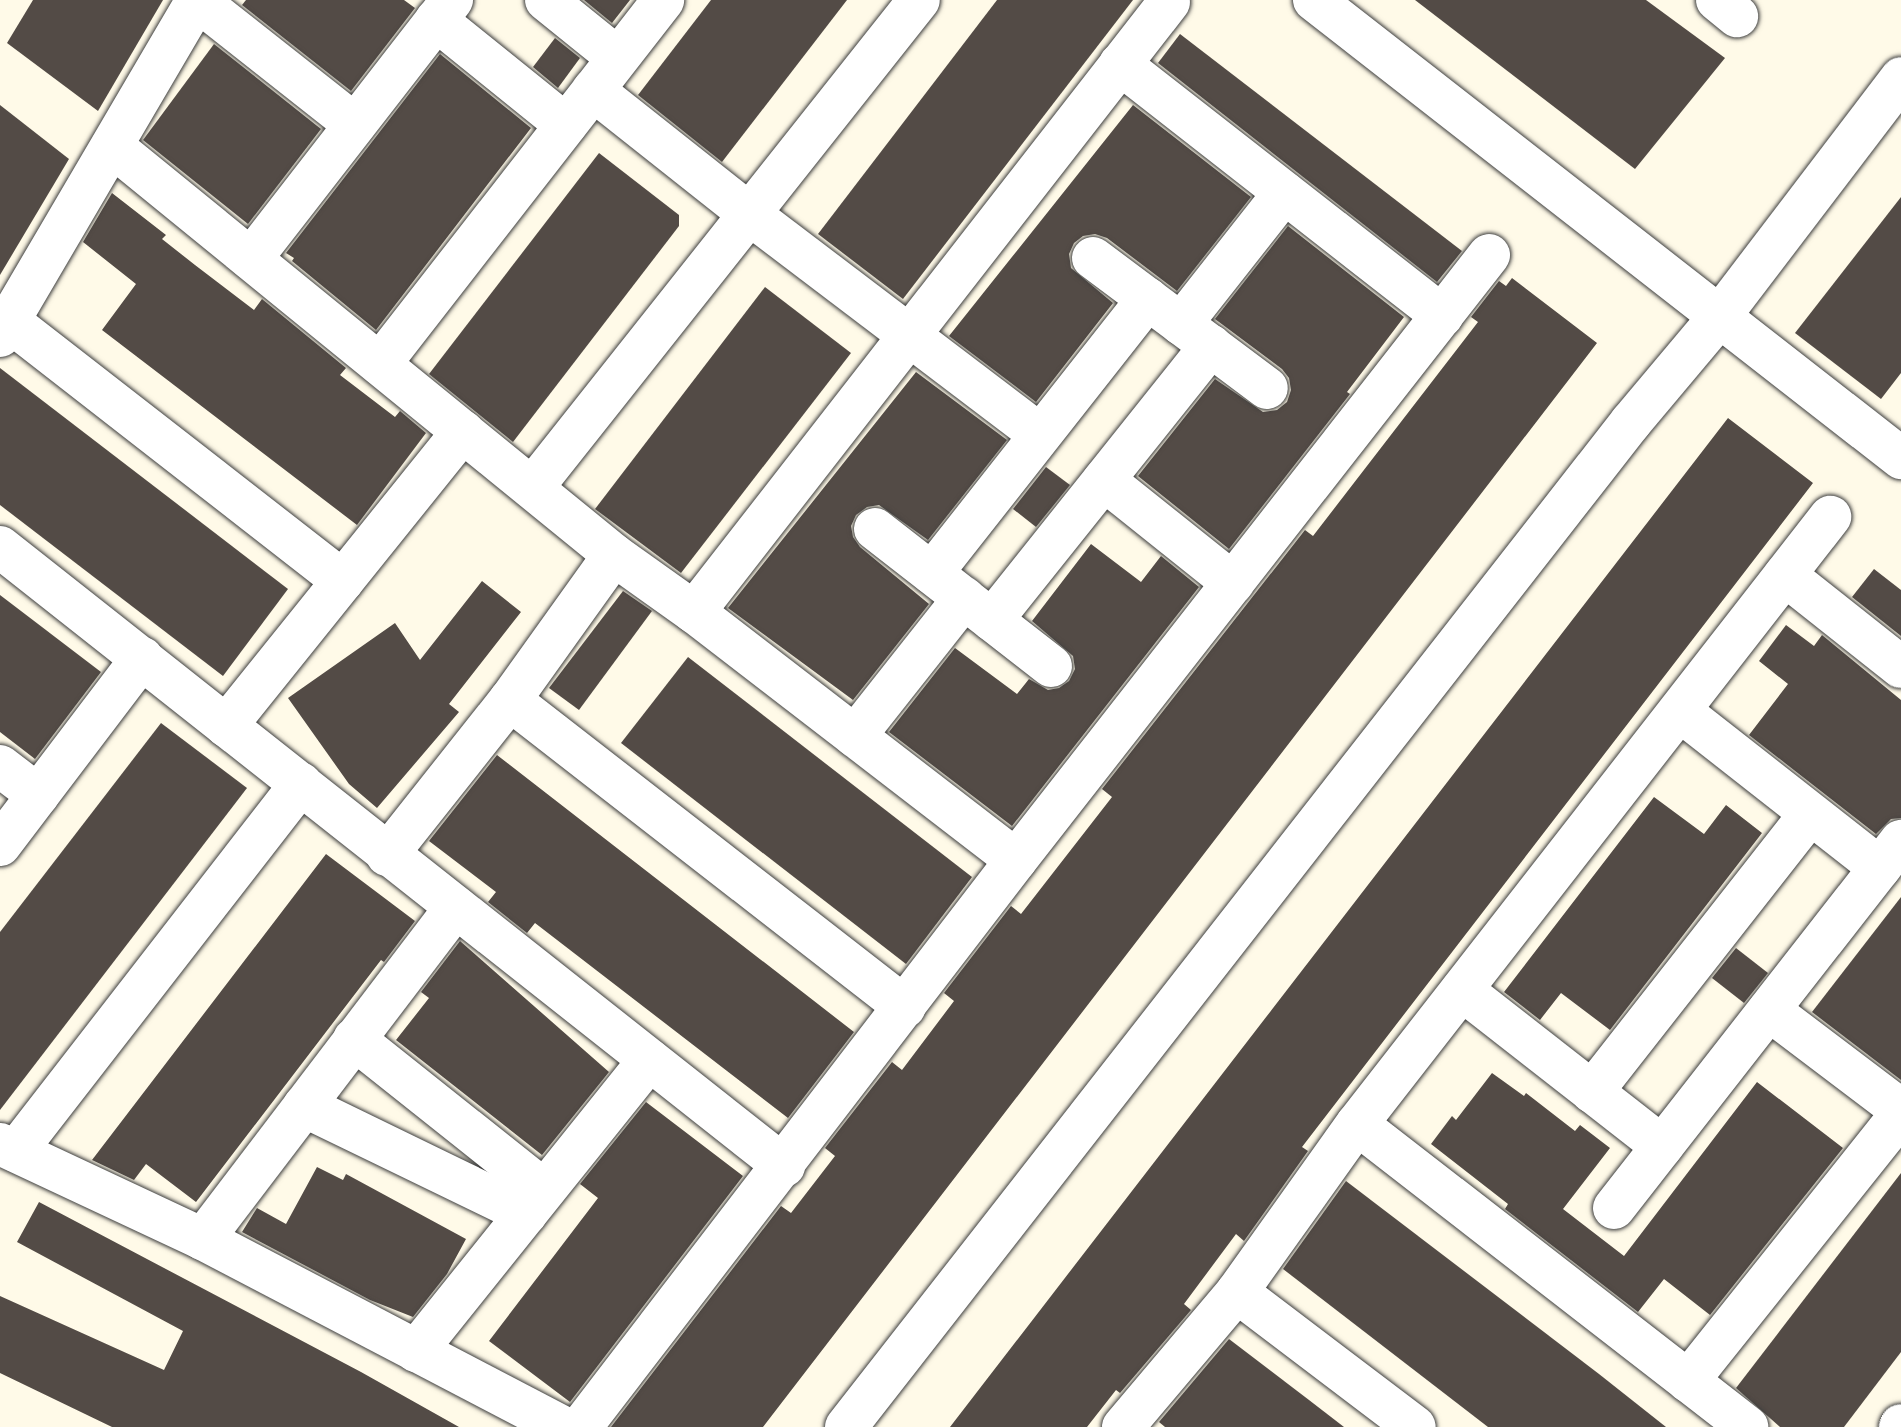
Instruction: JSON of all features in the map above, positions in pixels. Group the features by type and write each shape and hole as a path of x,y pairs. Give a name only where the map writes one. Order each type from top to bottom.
{"street":[{"path":"343,581 4,329 197,0 355,125"},
{"path":"546,0 606,74 748,213 1039,434"},
{"path":"380,364 663,0"},
{"path":"533,487 919,0"},
{"path":"1314,0 1707,331 1901,458"},
{"path":"694,612 1169,2"},
{"path":"251,259 444,10 566,125"},
{"path":"1120,64 1442,316"},
{"path":"846,1427 1631,422 1707,331 1901,78"},
{"path":"112,146 614,555 694,612 1016,860"},
{"path":"855,736 963,597 1104,480 1284,193"},
{"path":"581,1427 1016,860 1489,255"},
{"path":"1093,258 1267,388"},
{"path":"963,597 1039,434 1148,299"},
{"path":"226,726 463,431"},
{"path":"1104,480 1233,583"},
{"path":"1123,1427 1237,1292 1357,1124 1830,517"},
{"path":"875,529 1051,666"},
{"path":"0,547 784,1166"},
{"path":"387,855 510,700 614,555"},
{"path":"1785,575 1901,667"},
{"path":"0,845 142,658"},
{"path":"510,700 905,1007"},
{"path":"1614,1208 1890,854 1810,814 1680,711"},
{"path":"0,766 38,795"},
{"path":"301,784 8,1148 203,1239 562,1427"},
{"path":"1592,1092 1810,814"},
{"path":"203,1239 456,907"},
{"path":"1462,990 1662,1146"},
{"path":"1688,1381 1901,1112 1769,1010"},
{"path":"354,1039 535,1202"},
{"path":"416,1351 649,1060"},
{"path":"304,1106 535,1202"},
{"path":"1357,1124 1747,1427"},
{"path":"1237,1292 1415,1427"}],"building":[{"path":"33,0 163,0 98,111 7,43"},
{"path":"246,0 404,0 415,8 351,91 242,5"},
{"path":"584,0 630,0 612,23"},
{"path":"711,0 847,0 722,162 638,95"},
{"path":"997,0 1133,0 903,299 818,234"},
{"path":"1415,0 1646,0 1725,58 1635,169"},
{"path":"1180,34 1462,251 1437,282 1158,63"},
{"path":"555,38 580,58 558,88 533,67"},
{"path":"214,44 321,129 248,224 143,140"},
{"path":"440,54 531,128 376,330 286,253"},
{"path":"0,105 69,159 0,275"},
{"path":"1133,105 1251,197 1177,291 1107,238 1095,234 1083,236 1074,243 1069,254 1071,268 1113,303 1036,402 949,336"},
{"path":"599,153 679,215 679,226 513,442 429,374"},
{"path":"112,193 166,235 162,239 254,310 262,299 346,368 340,375 395,417 400,411 426,433 357,525 102,330 136,284 83,242"},
{"path":"1901,197 1901,373 1881,399 1795,333"},
{"path":"1288,226 1404,317 1347,392 1350,394 1229,549 1138,476 1215,379 1263,412 1277,410 1287,402 1291,390 1289,378 1282,369 1215,319"},
{"path":"1512,278 1597,343 763,1427 611,1427 781,1206 791,1213 835,1156 825,1148 892,1062 902,1070 954,1001 944,993 1011,906 1021,914 1112,797 1102,789 1305,530 1313,536 1478,322 1471,317 1499,281 1506,286"},
{"path":"765,287 851,353 681,573 595,509"},
{"path":"0,368 288,589 223,676 0,505"},
{"path":"916,372 1007,440 928,540 879,505 867,507 856,515 851,526 853,537 860,547 929,604 853,700 728,608"},
{"path":"1728,418 1813,483 1302,1147 1308,1151 1244,1241 1236,1234 1184,1304 1191,1310 1120,1393 1116,1390 1087,1427 950,1427"},
{"path":"1046,467 1070,485 1036,527 1013,509"},
{"path":"1091,544 1141,582 1161,556 1199,587 1012,826 889,732 955,648 1017,694 1029,679 1048,690 1059,688 1069,681 1075,669 1073,656 1032,621"},
{"path":"1874,569 1901,590 1901,636 1852,597"},
{"path":"482,581 521,612 449,704 459,712 377,808 349,784 288,698 395,623 420,660"},
{"path":"623,591 652,611 579,710 549,688"},
{"path":"0,595 101,672 35,759 0,732"},
{"path":"1786,625 1814,646 1822,635 1901,700 1901,818 1891,819 1876,834 1749,735 1788,684 1759,661"},
{"path":"688,657 972,877 906,964 621,743"},
{"path":"161,723 247,788 0,1110 0,932"},
{"path":"497,755 854,1032 788,1118 535,923 527,933 488,902 496,892 429,841"},
{"path":"1654,797 1704,834 1726,805 1762,833 1610,1030 1561,993 1540,1020 1504,992"},
{"path":"326,854 415,921 384,962 381,960 196,1202 146,1164 134,1180 92,1160"},
{"path":"1901,897 1901,1080 1812,1012"},
{"path":"460,941 609,1072 542,1155 396,1040 429,998 421,992"},
{"path":"1736,948 1768,973 1744,1003 1712,978"},
{"path":"1492,1073 1524,1096 1526,1093 1575,1131 1580,1125 1610,1148 1563,1209 1624,1256 1757,1082 1843,1148 1710,1315 1664,1279 1638,1312 1505,1209 1508,1204 1431,1144 1452,1116 1456,1120"},
{"path":"646,1102 743,1176 570,1402 489,1341 598,1198 580,1184"},
{"path":"317,1167 343,1180 346,1174 466,1239 447,1274 413,1317 370,1300 242,1232 257,1208 286,1224"},
{"path":"1901,1173 1901,1352 1844,1427 1780,1427 1736,1388"},
{"path":"1346,1181 1666,1427 1488,1427 1283,1269"},
{"path":"39,1202 459,1427 112,1427 0,1373 0,1296 164,1370 183,1331 17,1242"},
{"path":"1229,1339 1344,1427 1165,1427 1159,1422"}]}
